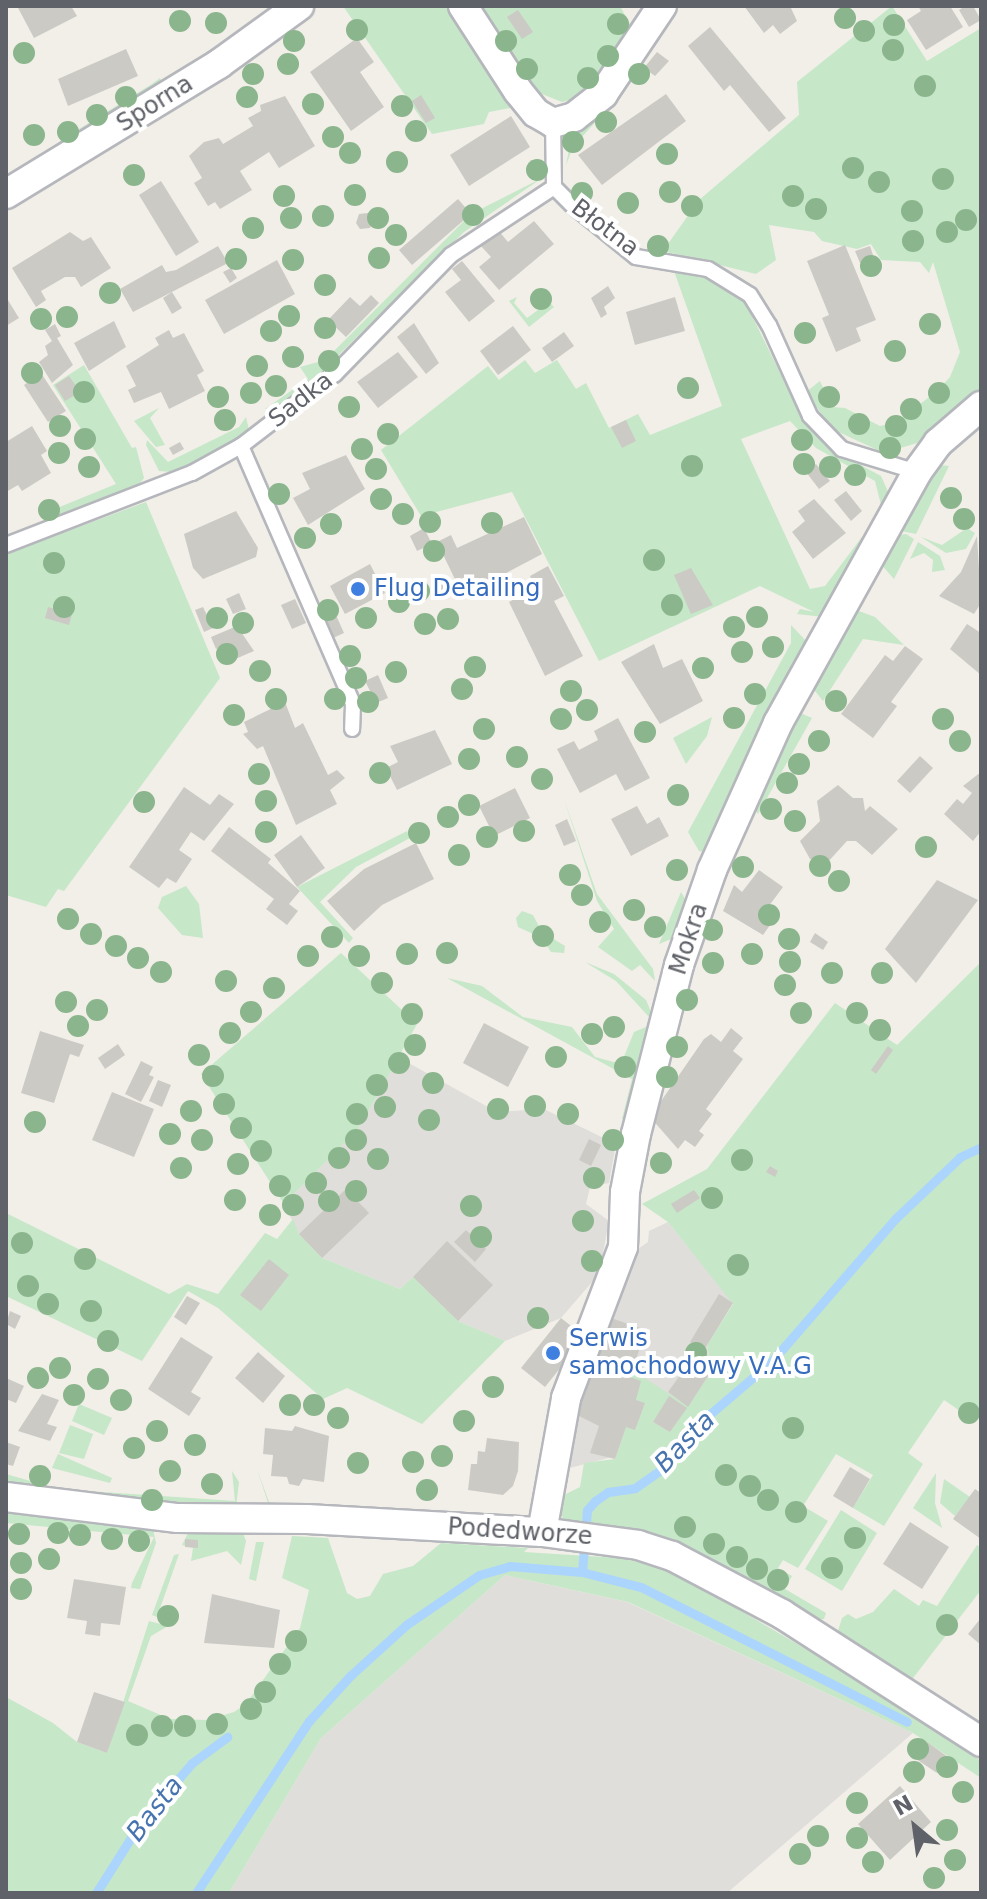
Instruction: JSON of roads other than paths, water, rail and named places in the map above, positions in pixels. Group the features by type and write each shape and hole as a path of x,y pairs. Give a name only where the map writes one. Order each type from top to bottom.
{"street":[{"name":"Sporna","path":"6,194 219,64 299,6"},
{"path":"463,6 518,91 536,113 553,123 574,117 603,94 662,6"},
{"name":"Mokra","path":"550,1533 566,1398 623,1247 636,1134 679,965 712,870 778,723 917,472 938,443 981,406"},
{"name":"Podedworze","path":"6,1497 178,1518 307,1519 604,1537 672,1556 729,1584 981,1742"}],"lane":[{"name":"Błotna","path":"553,123 554,187 636,257 708,269 750,295 769,325 810,416 842,449 917,472"},
{"name":"Sadka","path":"6,545 192,473 241,446 335,374 451,255 554,187"},
{"path":"241,446 353,704 352,729"}],"waterway":[{"name":"Basta","path":"196,1893 309,1721 350,1676 406,1625 479,1575 510,1566 582,1572 587,1510 595,1501 608,1492 635,1488 669,1464 696,1426 772,1361 895,1219 960,1157 981,1147"},
{"path":"582,1572 641,1587 907,1722"},
{"name":"Basta","path":"96,1893 139,1825 192,1763 227,1737"}],"place":[{"name":"Flug Detailing","path":"358,589"},
{"name":"Serwis samochodowy V.A.G","path":"553,1353"}]}
